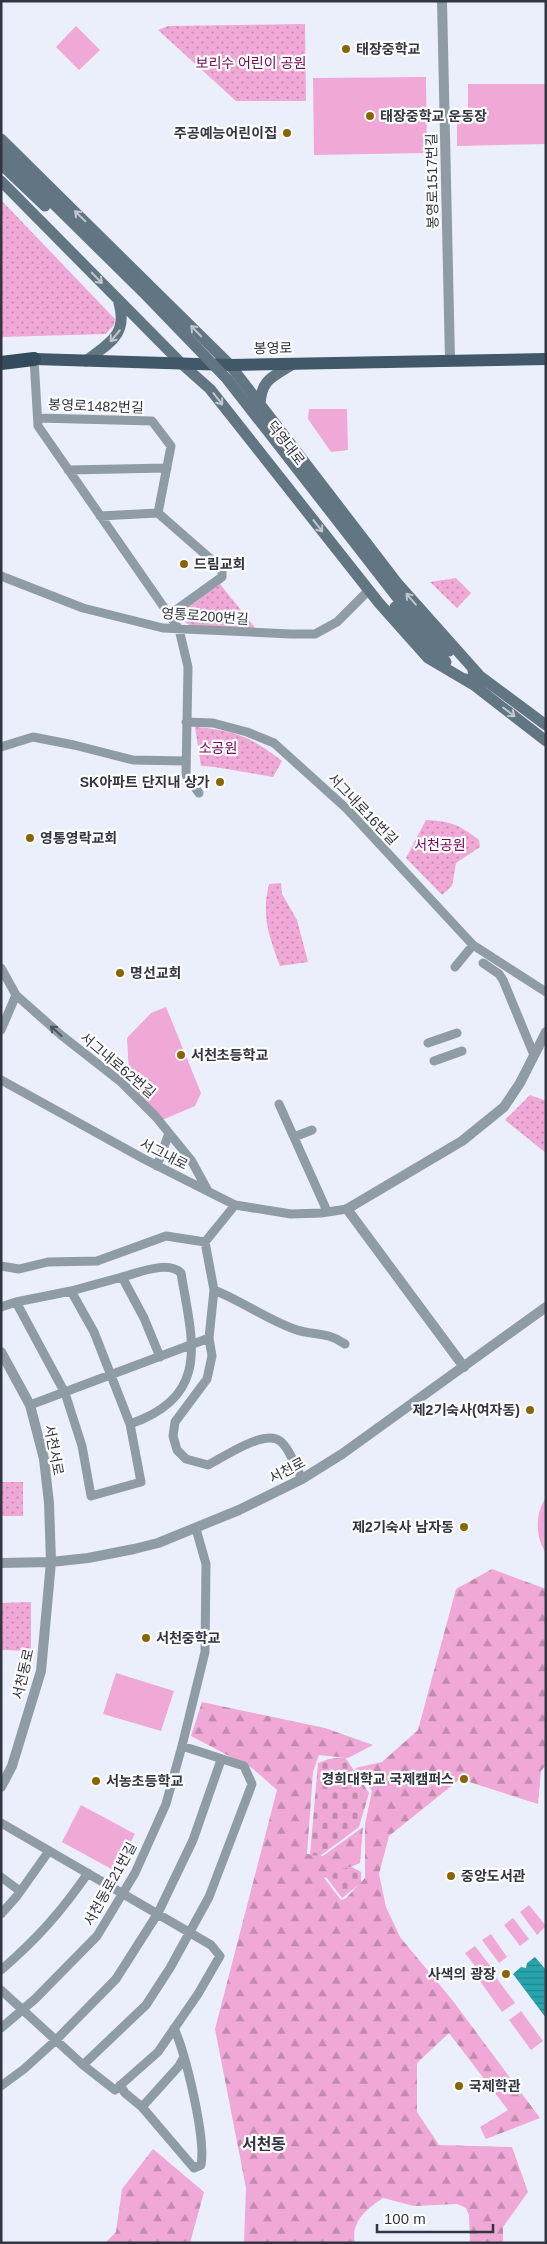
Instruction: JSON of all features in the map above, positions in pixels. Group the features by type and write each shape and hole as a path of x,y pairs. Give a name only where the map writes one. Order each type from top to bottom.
{"highway":[{"path":"1,356 29,360"},
{"name":"봉영로","path":"1,363 29,360"}],"main road":[{"path":"1,139 230,365 398,584 475,679"},
{"name":"덕영대로","path":"1,152 136,285 227,379 397,604"},
{"name":"덕영대로","path":"1,164 138,297 224,388 438,656 546,725"},
{"path":"1,182 182,365 210,390 369,590 428,658 475,679"},
{"path":"86,361 118,334 123,316 119,301"},
{"name":"봉영로","path":"29,360 230,365 546,359"},
{"path":"260,405 261,390 266,382 293,364"},
{"name":"덕영대로","path":"475,679 546,741"}],"street":[{"name":"봉영로1517번길","path":"442,1 450,360"},
{"name":"봉영로1482번길","path":"29,360 38,426 179,629"},
{"name":"봉영로1482번길","path":"38,418 152,421 171,446 167,468"},
{"path":"68,470 167,468 158,513"},
{"path":"100,516 158,513 222,569 222,577 169,615"},
{"name":"영통로200번길","path":"1,576 83,608 163,628 179,629 315,634 337,622 369,590"},
{"path":"179,629 188,667 186,775 199,793"},
{"name":"서그내로16번길","path":"186,722 213,723 247,732 274,743 347,809 472,945 546,992"},
{"path":"1,747 32,737 74,745 133,760 185,761"},
{"path":"455,967 472,945"},
{"path":"488,955 479,967 498,974 503,980 534,1055"},
{"path":"498,974 503,965"},
{"name":"서그내로62번길","path":"1,968 16,995 61,1035 121,1082 156,1117 191,1160 208,1192"},
{"path":"1,1030 16,995"},
{"name":"서그내로","path":"1,1080 157,1166 235,1205 291,1214 327,1211 348,1209 450,1148 476,1130 504,1107 520,1083 546,1032"},
{"path":"428,1042 456,1033"},
{"path":"434,1060 462,1051"},
{"path":"279,1104 327,1211"},
{"path":"294,1137 312,1130"},
{"path":"157,1166 170,1133"},
{"path":"235,1205 205,1242 214,1290 209,1338 212,1356 207,1380 175,1422 173,1436 177,1450 186,1460 208,1465 262,1438 274,1438 282,1442 302,1478"},
{"path":"348,1209 464,1367"},
{"path":"1,1266 19,1269 48,1262 97,1261 117,1252 166,1236 205,1242"},
{"path":"1,1307 168,1266 176,1268 181,1273 193,1344 190,1368 183,1387 160,1410 130,1424"},
{"path":"122,1277 144,1318 160,1357"},
{"path":"214,1290 295,1330 334,1336 345,1344"},
{"path":"16,1302 65,1393 82,1446 91,1496 142,1482 130,1424 112,1375 94,1332 70,1291"},
{"name":"서천로","path":"1,1563 51,1562 88,1558 158,1543 196,1529 302,1478 342,1454 546,1307"},
{"path":"30,1405 209,1338"},
{"name":"서천서로","path":"1,1352 30,1405 44,1459 49,1502 51,1562"},
{"name":"서천동로21번길","path":"1,2028 23,2010 97,1936 135,1872 166,1804 204,1652 206,1564 196,1529"},
{"name":"서천동로","path":"1,1787 12,1766 41,1671 51,1562"},
{"path":"83,2065 146,2005 190,1932 209,1897 252,1784 244,1766 182,1746"},
{"path":"1,2086 24,2069 55,2041 116,1979 158,1913 193,1840 221,1760"},
{"path":"1,1823 190,1932 210,1945 220,1956 198,1994 158,2052 115,2090 55,2041 1,1990"},
{"path":"1,1914 49,1852"},
{"name":"서천동로21번길","path":"1,1970 29,1946 62,1910 88,1873"},
{"path":"1,1878 20,1891"},
{"path":"120,2085 142,2107 194,2168 201,2165 203,2156 200,2133 184,2058 174,2028"},
{"path":"142,2107 184,2058"}],"green space":[{"name":"보리수 어린이 공원","path":"305,24 306,101 236,101 158,30 168,26"},
{"path":"76,26 100,50 79,70 56,47"},
{"name":"태장중학교 운동장","path":"426,77 427,153 314,155 313,78"},
{"path":"468,84 546,84 546,144 457,146 457,122 468,113"},
{"path":"1,200 115,319 114,325 106,334 1,337"},
{"path":"309,409 347,409 348,450 331,452 308,419"},
{"path":"456,578 471,593 457,608 430,582"},
{"path":"220,584 256,629 192,627 181,619 182,609"},
{"name":"소공원","path":"195,727 220,730 242,736 261,746 282,761 273,777 201,766"},
{"name":"서천공원","path":"426,820 442,821 455,825 479,840 480,847 456,863 452,886 442,895 406,858"},
{"path":"281,883 282,894 297,920 308,962 280,966 267,926 266,906 269,884"},
{"path":"166,1007 201,1093 195,1106 160,1121 137,1097 129,1072 127,1038 151,1013"},
{"path":"530,1095 546,1101 546,1153 505,1120"},
{"path":"1,1482 23,1482 23,1516 1,1516"},
{"path":"546,1497 546,1553 538,1533 538,1518"},
{"path":"492,1569 546,1589 546,1765 541,1771 538,1804 460,1779 389,1836 379,1874 386,1907 400,1937 453,2001 540,2118 486,2139 480,2127 508,2110 449,2033 417,2063 417,2112 439,2145 512,2147 528,2192 503,2227 503,2243 470,2243 469,2215 466,2208 457,2204 414,2206 383,2198 366,2211 358,2222 354,2235 355,2243 244,2243 246,2188 215,2029 277,1790 252,1768 191,1736 202,1702 325,1728 373,1745 348,1758 319,1755 313,1772 307,1854 323,1856 363,1827 360,1863 324,1878 341,1900 346,1898 365,1878 365,1824 372,1791 355,1768 382,1762 418,1730 456,1589"},
{"path":"31,1602 31,1651 1,1650 1,1603"},
{"path":"116,1673 174,1691 161,1731 103,1714"},
{"path":"345,1757 369,1793 359,1827 320,1856 310,1855 318,1763 329,1759"},
{"path":"81,1805 135,1834 115,1871 62,1842"},
{"path":"352,1867 361,1872 361,1883 342,1898 326,1877 344,1868"},
{"path":"529,1905 546,1926 537,1935 520,1912"},
{"path":"513,1918 529,1939 520,1946 504,1925"},
{"path":"491,1934 507,1957 499,1963 482,1940"},
{"path":"475,1946 491,1967 481,1974 465,1953"},
{"path":"492,1972 515,2003 502,2012 480,1981"},
{"path":"521,2011 543,2041 531,2050 509,2020"},
{"path":"153,2149 204,2192 190,2243 105,2243 116,2232 122,2189"}],"water":[{"path":"535,1957 546,1970 546,2018 513,1974 521,1967 526,1968 527,1963"}],"place":[{"name":"태장중학교","path":"346,49"},
{"name":"태장중학교 운동장","path":"370,116"},
{"name":"주공예능어린이집","path":"287,133"},
{"name":"드림교회","path":"184,564"},
{"name":"SK아파트 단지내 상가","path":"220,782"},
{"name":"영통영락교회","path":"30,838"},
{"name":"명선교회","path":"120,973"},
{"name":"서천초등학교","path":"181,1055"},
{"name":"제2기숙사(여자동)","path":"530,1410"},
{"name":"제2기숙사 남자동","path":"464,1527"},
{"name":"서천중학교","path":"146,1638"},
{"name":"경희대학교 국제캠퍼스","path":"464,1779"},
{"name":"서농초등학교","path":"96,1781"},
{"name":"중앙도서관","path":"451,1876"},
{"name":"사색의 광장","path":"506,1974"},
{"name":"국제학관","path":"459,2086"}],"district":[{"name":"서천동","path":"264,2144"}]}
